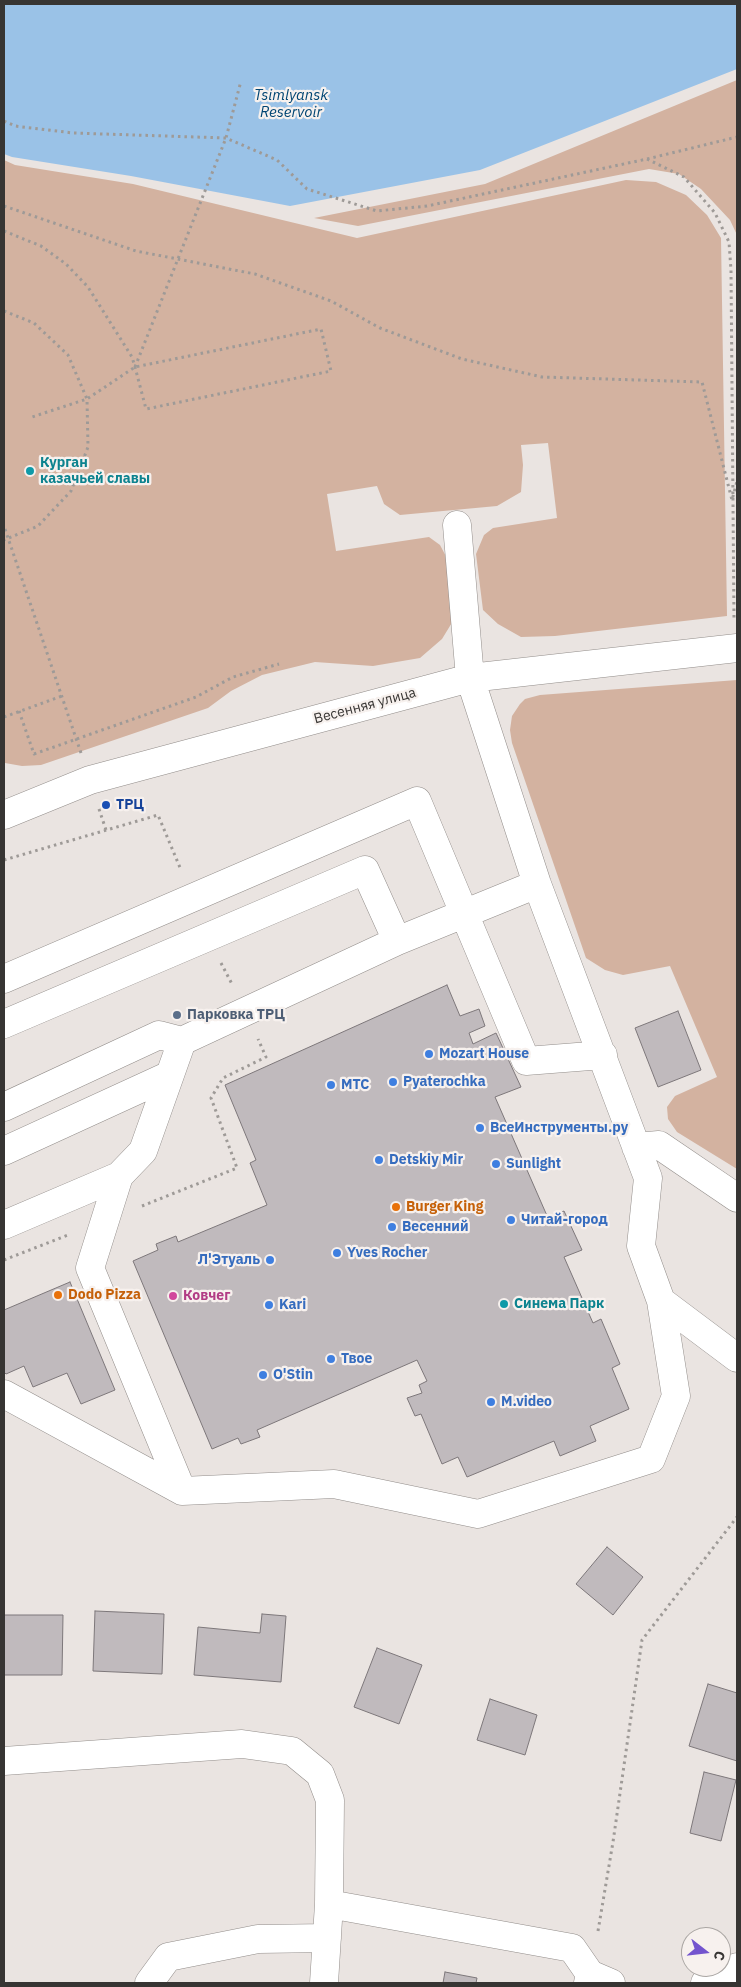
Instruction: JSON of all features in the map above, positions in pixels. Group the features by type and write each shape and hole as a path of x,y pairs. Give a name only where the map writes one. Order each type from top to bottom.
{"street":[{"path":"4,1394 182,1491 334,1484 478,1514 651,1459 676,1396 661,1301 642,1246 648,1178 537,884 470,678 457,525"},
{"name":"Весенняя улица","path":"4,815 90,780 470,678 736,648"},
{"path":"4,979 417,801 526,1061 603,1055"},
{"path":"4,1024 365,870 397,941"},
{"path":"4,1107 159,1035 182,1041 397,941 537,884"},
{"path":"4,1225 119,1176 143,1151 182,1041"},
{"path":"4,1151 170,1075"},
{"path":"636,1147 659,1145 737,1198"},
{"path":"119,1176 90,1268 182,1491"},
{"path":"661,1301 737,1358"},
{"path":"669,1351 674,1337 684,1330 704,1333"},
{"path":"4,1760 242,1744 292,1751 320,1774 330,1800 329,1904 324,1983"},
{"path":"329,1904 572,1948 596,1980"},
{"path":"149,1983 168,1957 258,1940 327,1938"},
{"path":"705,1983 737,1967"}],"path":[{"path":"135,367 226,138 241,80"},
{"path":"4,121 15,126 73,133 226,138 277,160 308,189 377,211 427,206 647,159 737,137"},
{"path":"647,159 684,177 715,212 729,242 731,270 732,500 736,648"},
{"path":"4,206 136,251 255,274 331,301 380,328 462,359 542,376 702,382 732,500"},
{"path":"4,231 41,246 66,264 88,287 132,357 135,367 146,409 331,371 321,329 135,367 87,399 32,417"},
{"path":"4,311 34,323 68,356 87,399 88,447 71,491 38,526 4,540"},
{"path":"732,500 737,481"},
{"path":"6,529 106,830"},
{"path":"19,712 34,754 196,698 233,677 278,664"},
{"path":"4,717 62,696"},
{"path":"596,1980 613,1842 642,1640 737,1517"}],"shaded area":[{"path":"737,80 737,235 730,220 701,189 679,174 649,169 358,226 314,218 485,184"},
{"path":"4,160 15,165 133,184 357,238 626,180 656,182 686,195 707,215 721,238 727,616 555,636 521,637 498,624 483,610 476,554 484,535 493,528 557,518 548,443 521,445 523,465 521,492 497,506 400,515 384,504 377,486 327,494 336,551 429,537 440,545 450,564 453,621 442,639 420,658 373,666 315,662 262,675 231,691 208,708 41,765 22,766 5,763"},
{"path":"737,680 737,1169 677,1132 668,1119 667,1107 675,1096 717,1077 670,966 623,975 605,970 586,958 512,743 510,730 512,716 520,704 525,699 540,695"}],"water":[{"name":"Tsimlyansk Reservoir","path":"4,4 737,4 737,69 480,170 290,206 131,176 12,157 4,154"}],"building":[{"name":"Весенний","path":"447,985 460,1016 479,1009 485,1026 469,1033 473,1044 496,1033 521,1087 495,1097 548,1218 564,1211 582,1250 564,1257 593,1323 601,1319 620,1364 612,1368 629,1409 590,1426 596,1441 560,1456 554,1441 467,1477 458,1457 442,1464 421,1414 415,1416 407,1398 422,1393 419,1385 427,1381 417,1360 257,1430 260,1437 241,1444 238,1438 212,1449 133,1261 158,1250 156,1244 176,1236 178,1242 267,1205 250,1163 256,1160 225,1085"},
{"path":"678,1011 701,1070 658,1087 635,1028"},
{"path":"70,1282 115,1390 81,1404 67,1373 33,1387 24,1366 6,1374 4,1372 4,1310"},
{"path":"607,1547 643,1577 613,1615 576,1584"},
{"path":"95,1611 164,1614 162,1674 93,1671"},
{"path":"262,1614 286,1616 281,1682 194,1675 198,1627 260,1633"},
{"path":"4,1615 63,1615 62,1675 4,1675"},
{"path":"377,1648 422,1665 399,1724 354,1707"},
{"path":"708,1684 737,1693 737,1761 689,1746"},
{"path":"490,1699 537,1715 525,1755 477,1740"},
{"path":"704,1772 736,1780 721,1841 690,1833"},
{"path":"445,1972 477,1978 476,1983 443,1983"}],"place":[{"name":"Курган казачьей славы","path":"30,471"},
{"name":"ТРЦ","path":"106,805"},
{"name":"Парковка ТРЦ","path":"177,1015"},
{"name":"Mozart House","path":"429,1054"},
{"name":"Pyaterochka","path":"393,1082"},
{"name":"МТС","path":"331,1085"},
{"name":"ВсеИнструменты.ру","path":"480,1128"},
{"name":"Detskiy Mir","path":"379,1160"},
{"name":"Sunlight","path":"496,1164"},
{"name":"Burger King","path":"396,1207"},
{"name":"Читай-город","path":"511,1220"},
{"name":"Весенний","path":"392,1227"},
{"name":"Yves Rocher","path":"337,1253"},
{"name":"Л'Этуаль","path":"270,1260"},
{"name":"Dodo Pizza","path":"58,1295"},
{"name":"Ковчег","path":"173,1296"},
{"name":"Синема Парк","path":"504,1304"},
{"name":"Kari","path":"269,1305"},
{"name":"Твое","path":"331,1359"},
{"name":"O'Stin","path":"263,1375"},
{"name":"M.video","path":"491,1402"}]}
